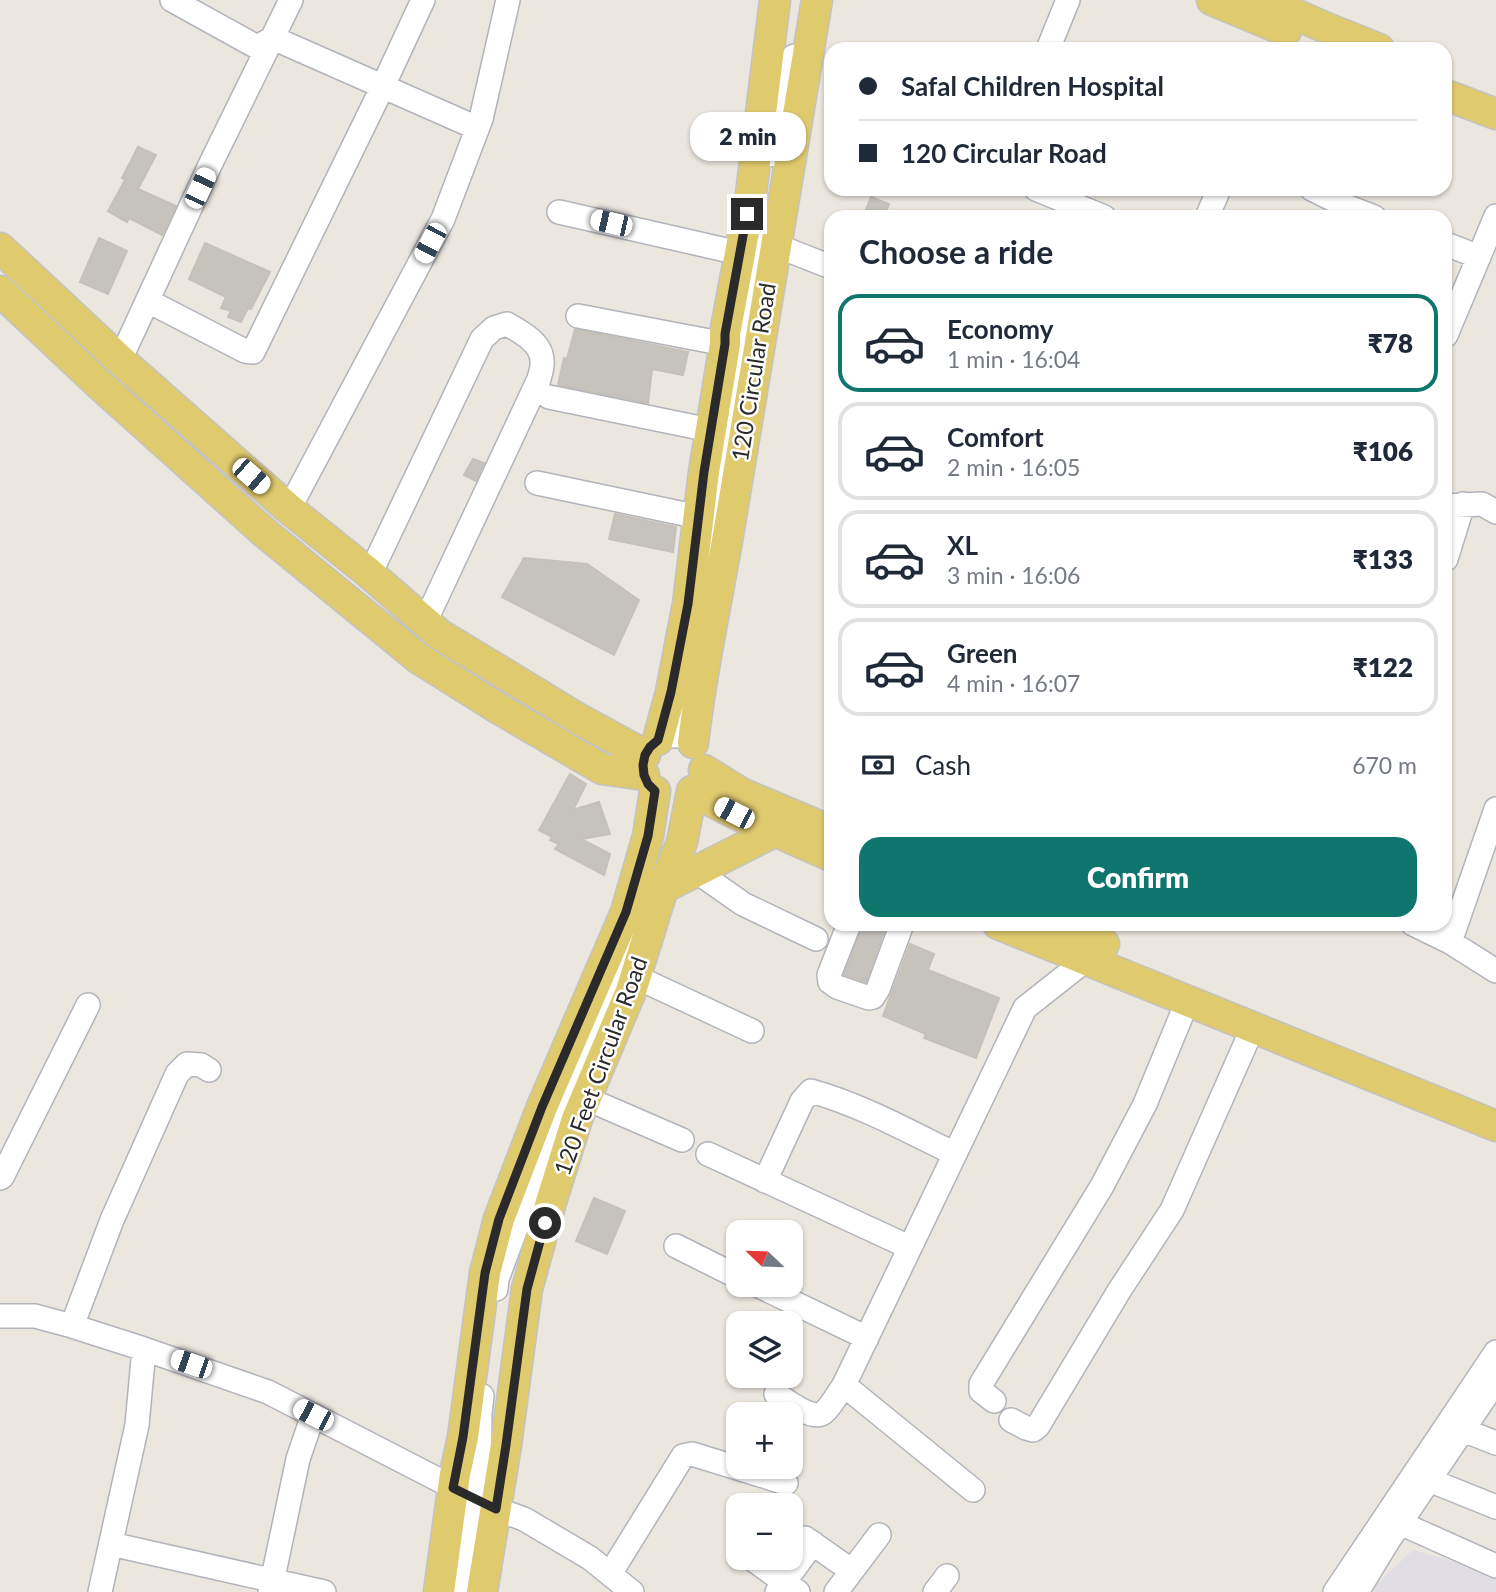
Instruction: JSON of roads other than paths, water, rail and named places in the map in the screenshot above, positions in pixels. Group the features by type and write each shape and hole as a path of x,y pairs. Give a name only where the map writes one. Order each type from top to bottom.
{"main road":[{"name":"120 Circular Road","path":"671,763 671,692 688,604 725,334 751,194 775,0"},
{"name":"120 Circular Road","path":"671,763 698,696 721,581 817,0"},
{"path":"1212,0 1283,40"},
{"path":"1263,0 1362,42"},
{"path":"1452,77 1496,94"},
{"path":"1452,97 1496,114"},
{"path":"0,248 120,360 289,509 439,634 579,719 671,763 824,828"},
{"path":"0,291 265,533 418,658 496,708 602,769 671,763 734,813 824,853"},
{"name":"120 Feet Circular Road","path":"439,1592 474,1498 506,1445 527,1289 551,1202 577,1119 636,977 656,895 682,842 671,763"},
{"name":"120 Feet Circular Road","path":"482,1592 474,1498 463,1437 485,1273 499,1219 542,1107 626,912 671,763"},
{"path":"656,895 696,871 776,831"},
{"path":"1016,931 1496,1126"},
{"path":"1072,931 1496,1110"}],"street":[{"path":"172,0 257,47 273,38"},
{"path":"120,360 210,165 291,0"},
{"path":"148,301 246,351 253,352 424,0"},
{"path":"289,509 443,219 477,128 508,0"},
{"path":"671,763 707,560 770,155 788,0"},
{"path":"770,155 801,30 805,0"},
{"path":"1051,42 1068,0"},
{"path":"1238,0 1340,42"},
{"path":"273,38 477,128"},
{"path":"1452,85 1496,102"},
{"path":"1053,196 1087,210"},
{"path":"1322,196 1343,210"},
{"path":"559,212 739,253"},
{"path":"1452,321 1496,216"},
{"path":"775,245 824,264"},
{"path":"1452,246 1479,257"},
{"path":"578,316 725,344"},
{"path":"370,574 482,339 494,328 507,324 540,349 542,361 539,379 425,622"},
{"path":"549,397 710,430"},
{"path":"537,483 699,517"},
{"path":"1454,505 1482,504 1496,512"},
{"path":"1450,942 1496,809"},
{"path":"696,871 743,904 816,939"},
{"path":"459,1592 479,1473 480,1413 497,1279 572,1077 656,895"},
{"path":"846,931 829,975 830,982 869,998 873,997 878,989 899,931"},
{"path":"1427,931 1496,971"},
{"path":"776,1394 816,1416 823,1413 844,1385 1025,1008 1087,959"},
{"path":"636,977 752,1031"},
{"path":"994,1401 981,1391 981,1384 1102,1186 1145,1104 1187,1002"},
{"path":"0,1178 88,1005"},
{"path":"1011,1420 1026,1429 1034,1430 1038,1426 1119,1291 1172,1210 1253,1027"},
{"path":"72,1326 112,1220 177,1074 187,1064 201,1065 209,1070"},
{"path":"765,1181 802,1101 811,1091 853,1105 955,1154"},
{"path":"585,1098 682,1140"},
{"path":"708,1154 909,1247"},
{"path":"676,1247 726,1271"},
{"path":"782,1297 867,1338"},
{"path":"0,1316 35,1315 268,1392 474,1498 524,1518 590,1558 632,1592"},
{"path":"100,1592 136,1425 144,1349"},
{"path":"1357,1592 1387,1532 1496,1352"},
{"path":"1335,1592 1429,1480 1496,1381"},
{"path":"844,1385 973,1490"},
{"path":"271,1586 298,1459 313,1415"},
{"path":"1463,1430 1496,1443"},
{"path":"610,1574 682,1456 692,1454 786,1483"},
{"path":"1429,1480 1496,1507"},
{"path":"1387,1532 1496,1566"},
{"path":"836,1592 879,1535"},
{"path":"765,1570 786,1589 809,1541 852,1571"},
{"path":"111,1544 271,1586 324,1592"}]}
